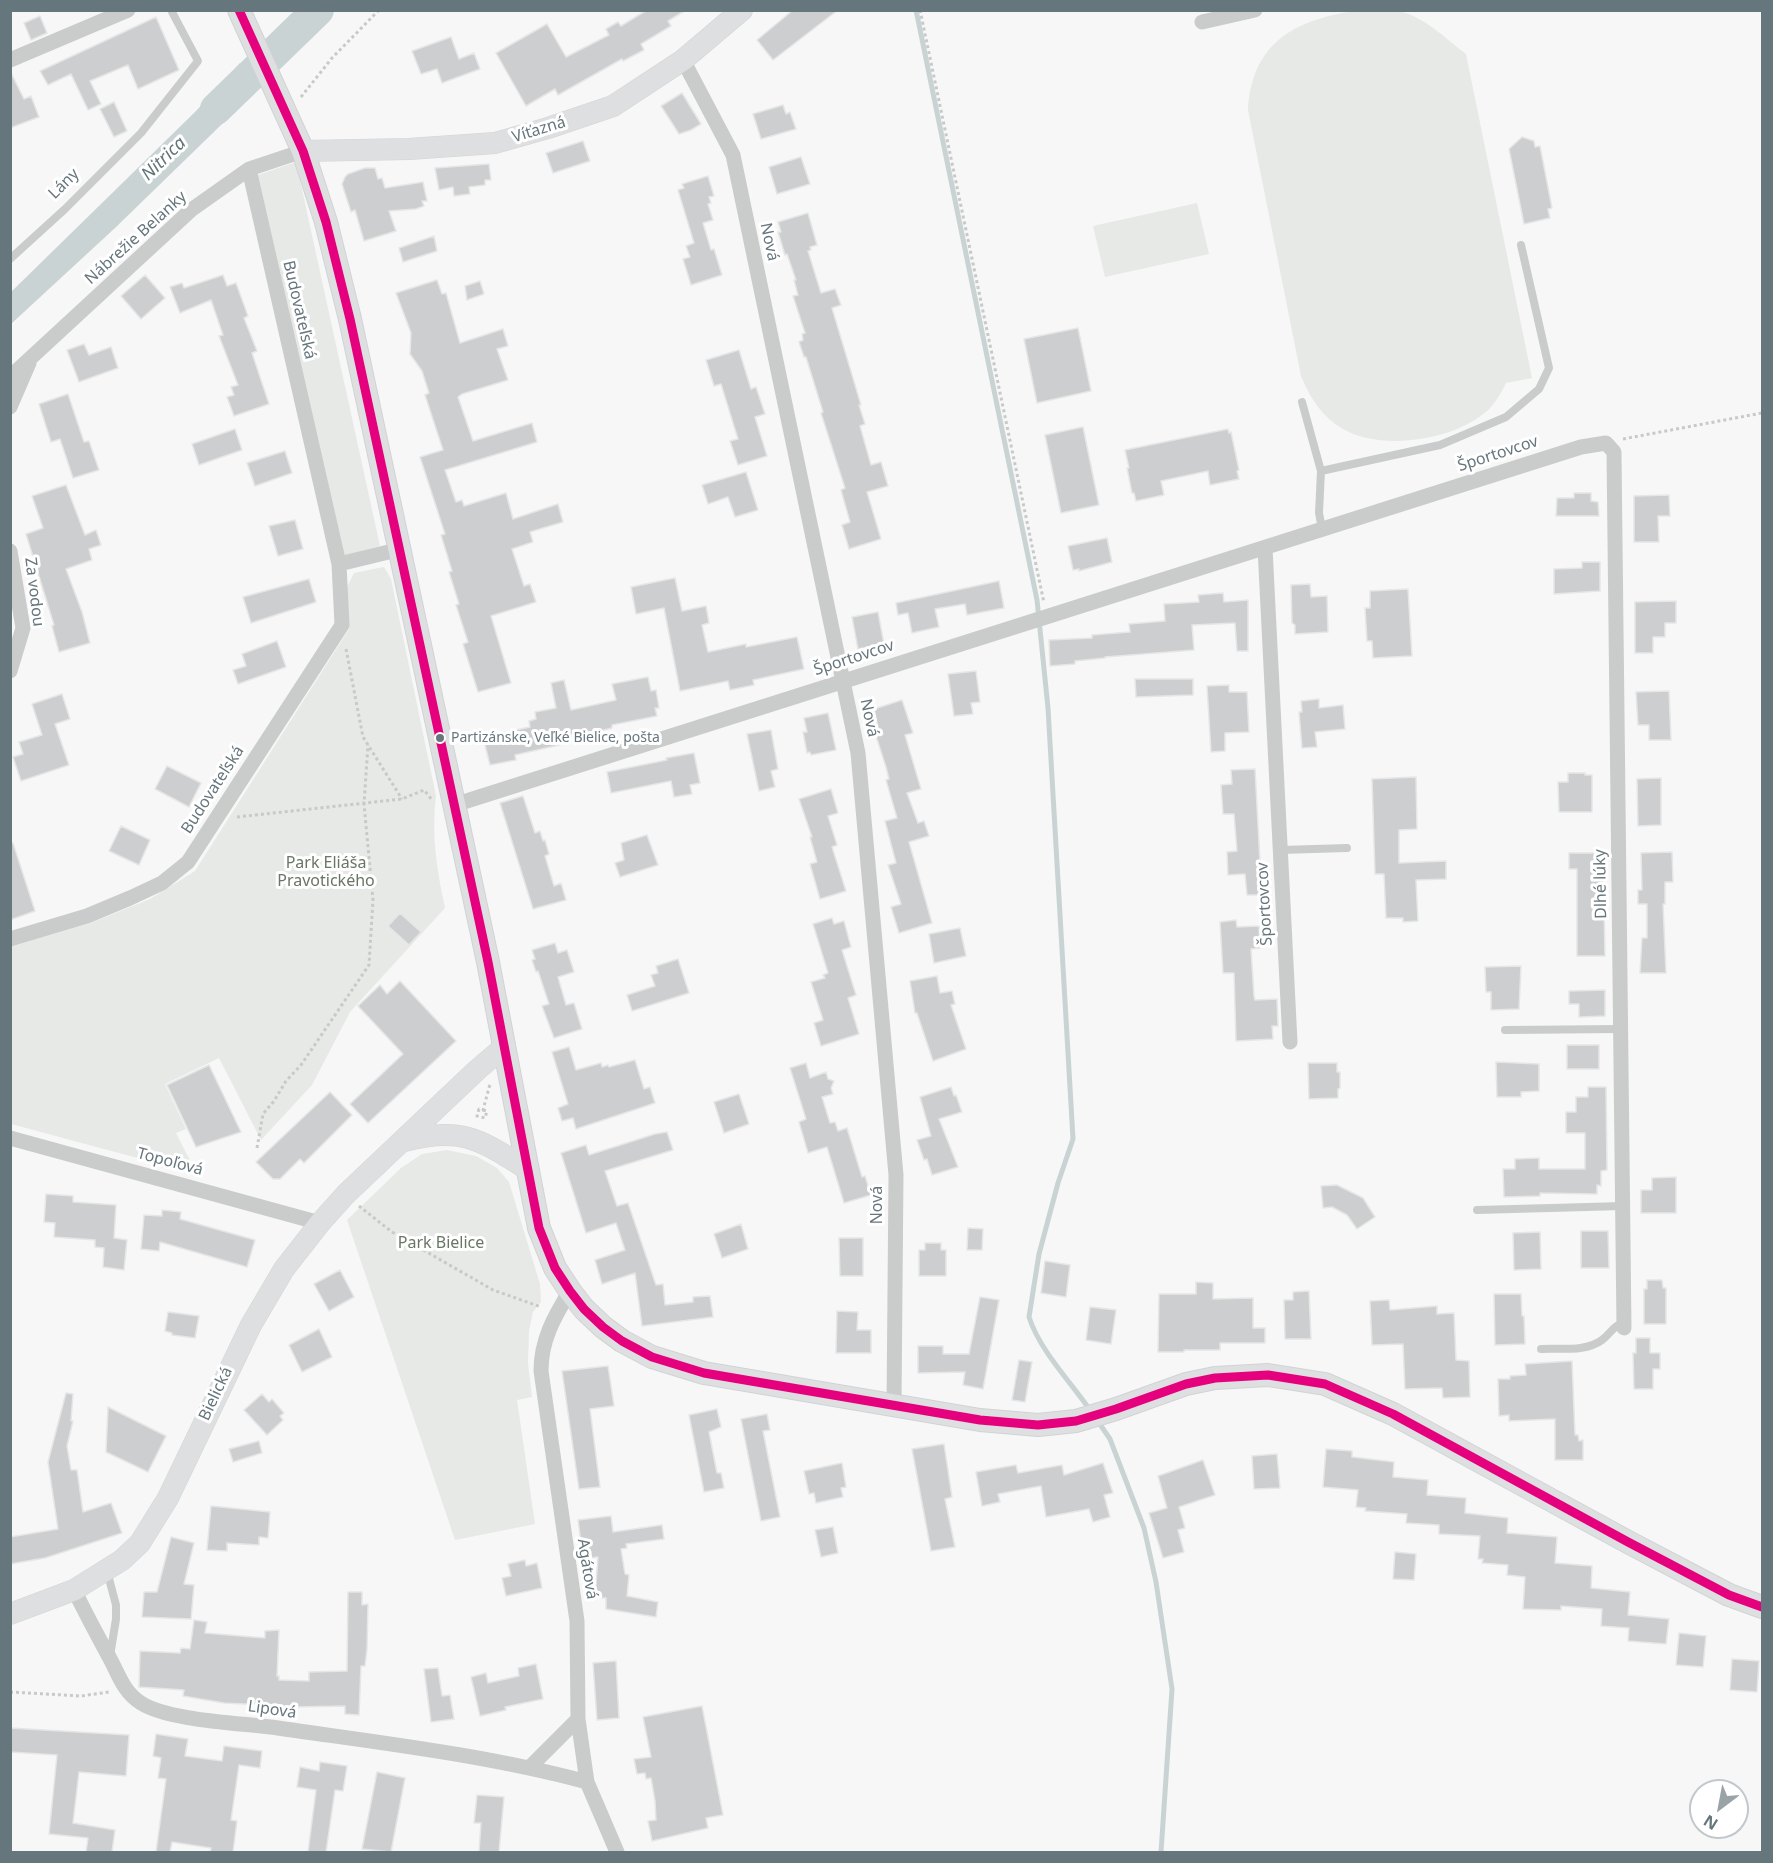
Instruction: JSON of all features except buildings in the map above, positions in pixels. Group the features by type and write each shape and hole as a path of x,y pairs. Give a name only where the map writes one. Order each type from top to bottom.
{"main road":[{"name":"Víťazná","path":"303,151 410,149 495,143 548,128 613,106 683,60 742,10"},
{"path":"242,17 303,151 326,222 348,308 401,549 445,804 505,1046 538,1228 555,1268 584,1309 622,1341 652,1357 704,1373 992,1421 1038,1425 1076,1421 1186,1384 1215,1378 1268,1374 1325,1384 1393,1413 1679,1568 1729,1594 1762,1606"},
{"name":"Bielická","path":"10,1614 74,1590 107,1571 140,1543 154,1522 250,1325 284,1269 320,1223 384,1156 505,1046"},
{"name":"Bielická","path":"403,1141 433,1134 464,1137 487,1145 527,1169"}],"street":[{"path":"10,60 128,10"},
{"path":"1202,22 1255,10"},
{"name":"Nová","path":"683,60 733,155 858,753 896,1175 894,1405"},
{"name":"Nábrežie Belanky","path":"10,377 30,361 191,210 249,169 303,151"},
{"name":"Budovateľská","path":"10,939 87,916 162,883 188,862 342,626 339,564 249,169"},
{"path":"10,407 30,361"},
{"name":"Športovcov","path":"445,804 843,681 1581,447 1606,443"},
{"name":"Dlhé lúky","path":"1606,443 1614,452 1624,1325"},
{"name":"Športovcov","path":"1265,548 1290,1042"},
{"path":"339,564 401,549"},
{"name":"Za vodou","path":"10,551 23,628 10,671"},
{"name":"Topoľová","path":"10,1138 320,1223"},
{"name":"Agátová","path":"570,1291 549,1327 541,1359 541,1371 577,1621 578,1719 587,1782 617,1852"},
{"name":"Lipová","path":"74,1590 119,1679 141,1703 163,1713 530,1767 587,1782"},
{"path":"530,1767 578,1719"}],"lane":[{"name":"Lány","path":"10,260 141,133 198,61 171,10"},
{"path":"1321,471 1440,445 1506,417 1539,389 1549,368 1521,245"},
{"path":"1302,402 1321,471 1319,513 1322,529"},
{"path":"1281,850 1347,848"},
{"path":"1505,1030 1620,1029"},
{"path":"1477,1210 1623,1206"},
{"path":"1541,1349 1588,1348 1603,1340 1615,1325 1624,1325"},
{"path":"107,1571 116,1605 110,1658"}],"path":[{"path":"285,109 379,10"},
{"path":"920,10 1041,618"},
{"path":"1606,443 1762,413"},
{"path":"342,626 363,737 402,800"},
{"path":"257,1148 263,1114 286,1081 301,1065 369,965 373,900 364,804 368,745"},
{"path":"216,819 402,800 424,790 445,804"},
{"path":"356,1203 392,1232 493,1290 542,1307"},
{"path":"10,1692 81,1696 106,1693 125,1687"}],"green space":[{"path":"1388,10 1408,14 1434,29 1466,54 1532,378 1506,383 1491,407 1460,428 1420,439 1378,440 1359,436 1329,419 1308,392 1301,376 1248,110 1251,87 1258,68 1280,39 1313,21 1355,11"},
{"path":"296,162 380,546 343,557 258,175"},
{"path":"1197,203 1209,254 1105,277 1093,226"},
{"name":"Park Eliáša Pravotického","path":"384,567 391,579 436,796 434,824 436,852 445,908 350,1012 312,1085 261,1140 219,1058 165,1084 186,1129 176,1133 197,1174 11,1124 10,947 91,923 150,899 195,871 349,629 343,595 354,573"},
{"name":"Park Bielice","path":"447,1150 476,1156 497,1168 509,1182 540,1284 541,1302 533,1312 529,1331 528,1363 532,1397 517,1400 535,1524 455,1540 347,1220 401,1168 422,1154"}],"water":[{"path":"302,10 333,11 287,62 274,35"},
{"path":"240,63 254,93 115,228 11,324 11,292 196,111"}],"waterway":[{"name":"Nitrica","path":"216,109 318,10"},
{"path":"916,10 1037,600 1048,708 1073,1139 1058,1183 1039,1254 1029,1317 1040,1342 1090,1410"},
{"path":"1097,1420 1110,1439 1144,1528 1156,1582 1172,1689 1161,1852"}],"transit line":[{"path":"239,10 303,151 326,222 350,319 488,962 539,1228 555,1268 584,1309 622,1341 652,1357 704,1373 980,1420 1038,1425 1076,1421 1186,1384 1215,1378 1268,1375 1325,1384 1393,1414 1729,1595 1762,1607"}],"place":[{"name":"Partizánske, Veľké Bielice, pošta","path":"440,738"}]}
